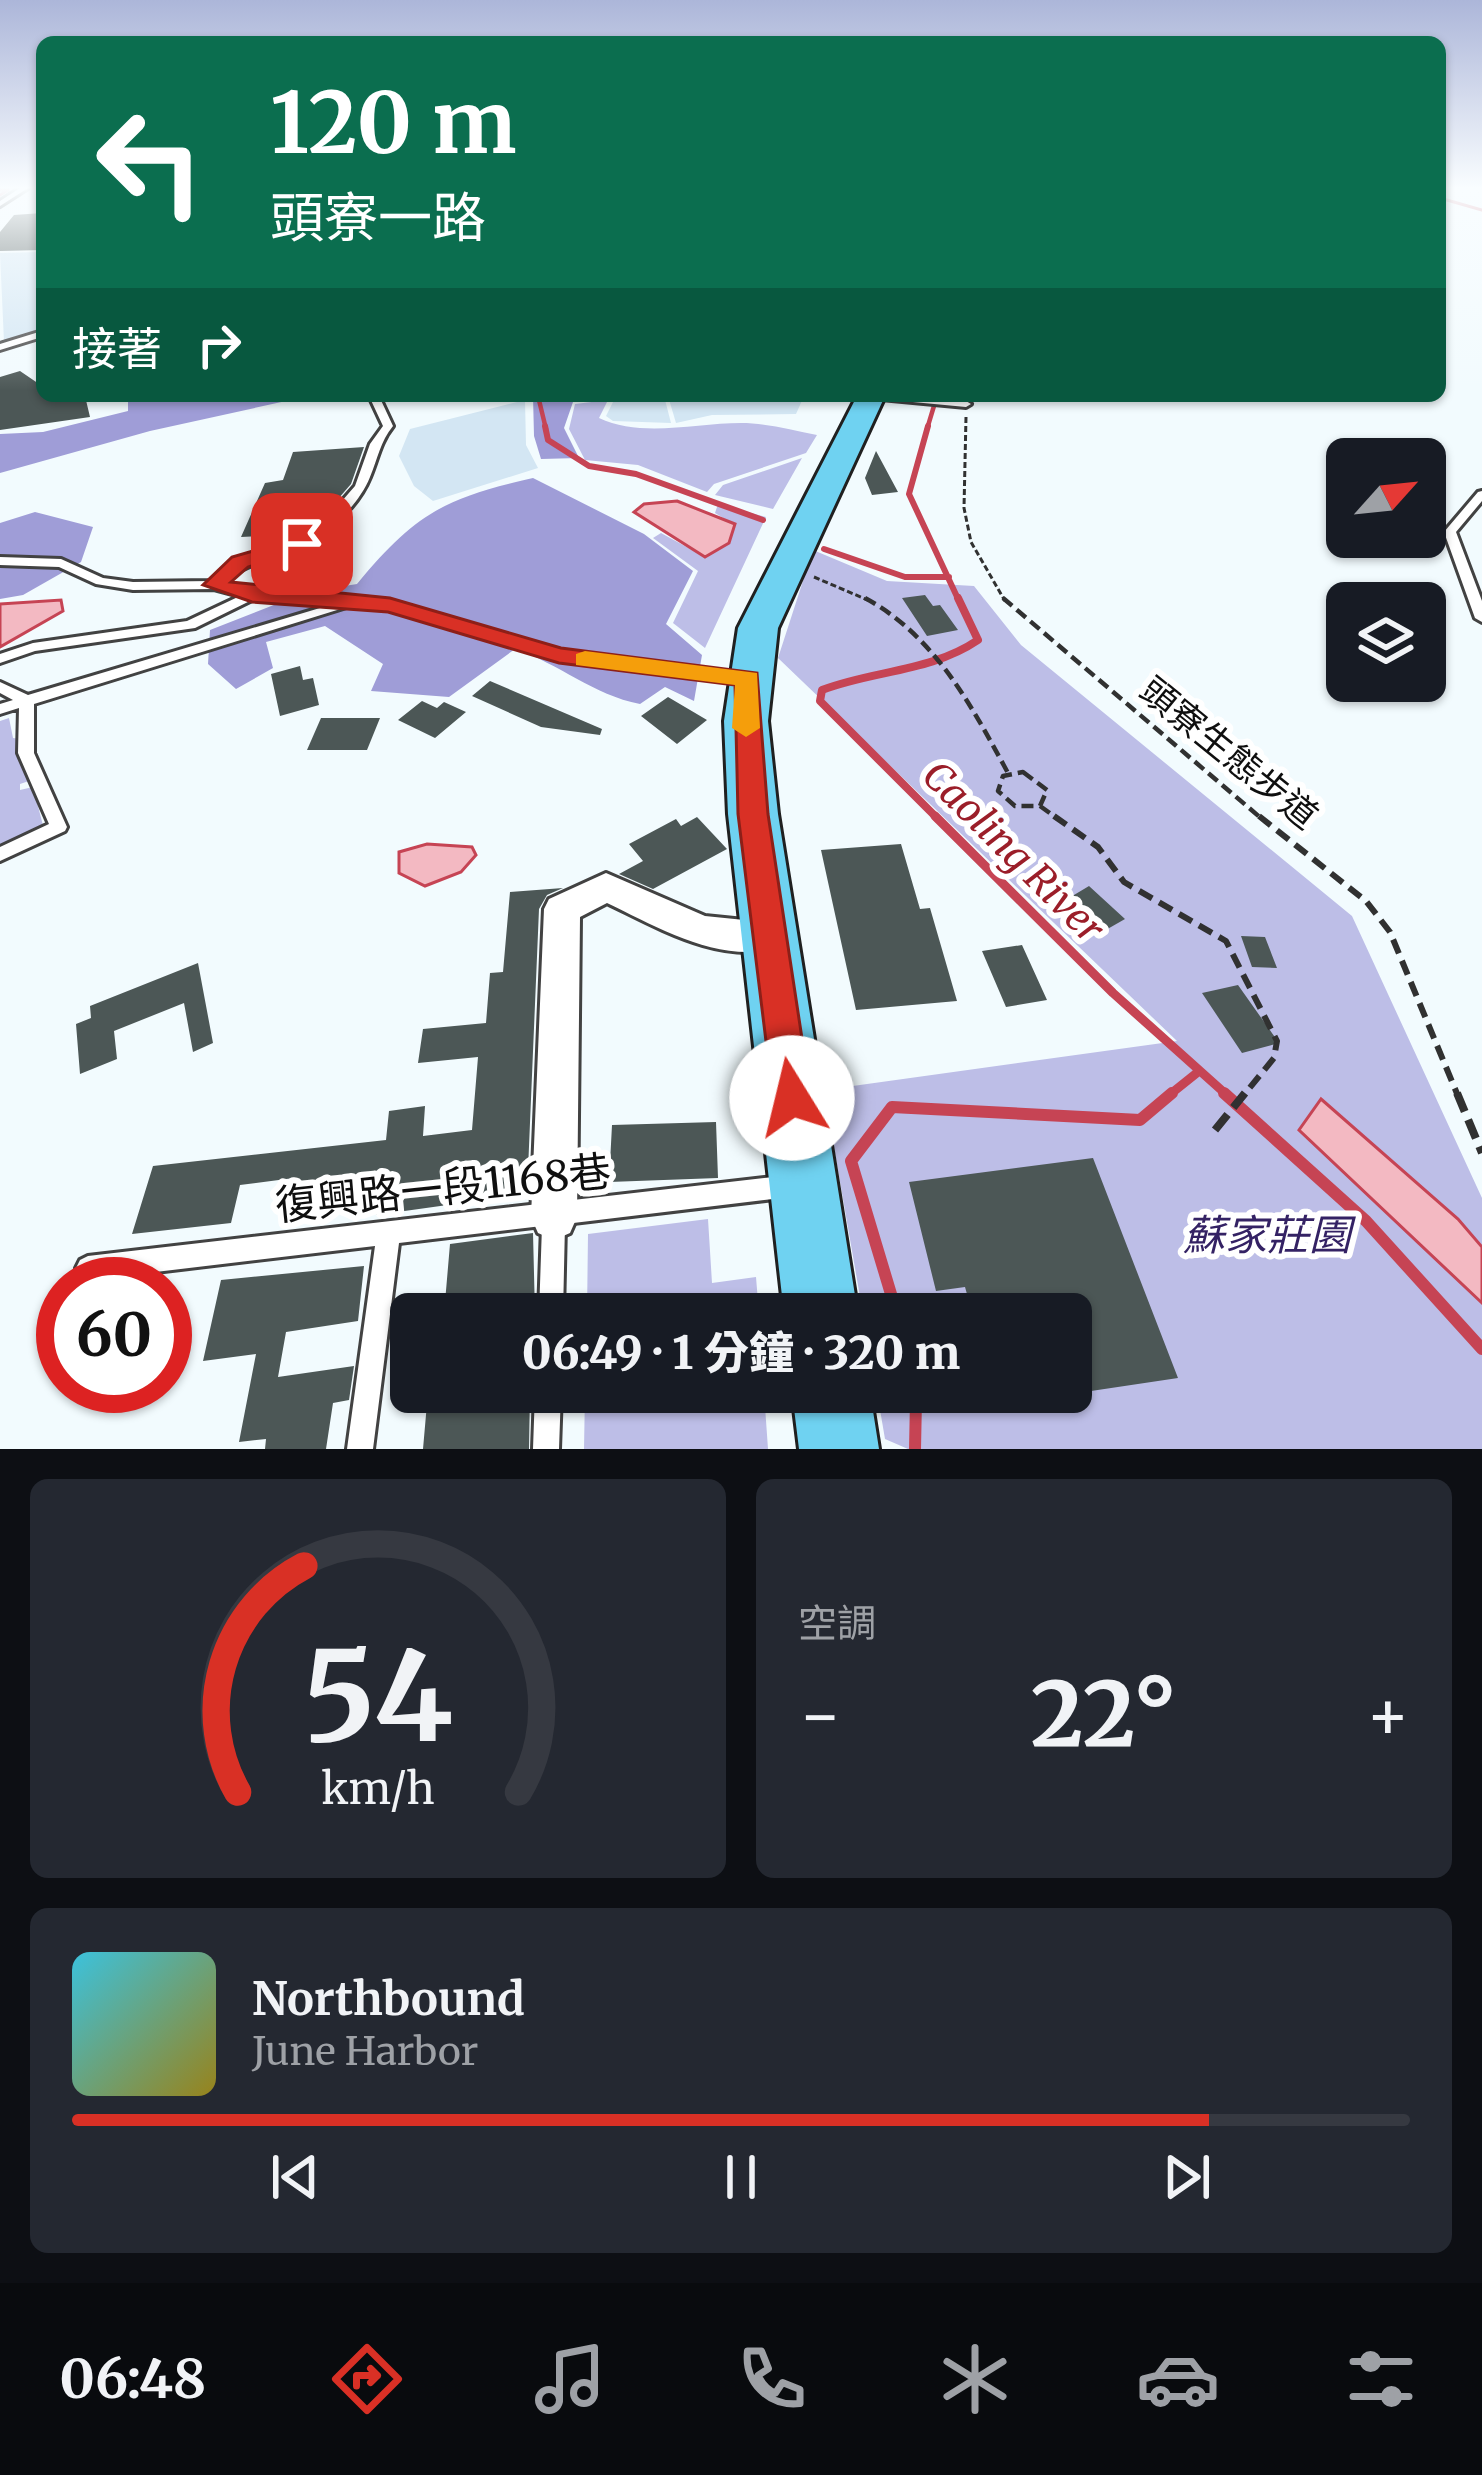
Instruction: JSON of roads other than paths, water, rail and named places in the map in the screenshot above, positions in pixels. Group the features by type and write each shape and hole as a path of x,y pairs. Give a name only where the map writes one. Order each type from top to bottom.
{"main road":[{"path":"819,1293 751,791 748,679 758,628 785,568 887,402"},
{"path":"834,1413 839,1449"}],"street":[{"path":"554,1217 562,909 606,887 702,932 771,935"}],"lane":[{"path":"0,347 36,336"},
{"path":"214,585 240,562 302,544 355,493 366,473 370,443 388,426 377,402"},
{"path":"944,402 966,404"},
{"path":"1482,494 1450,532 1482,618"},
{"path":"0,561 61,563 100,581 133,586 214,585 252,595 390,605 559,656 748,679"},
{"path":"0,659 33,647 190,625 252,595"},
{"path":"0,709 353,602"},
{"path":"0,686 27,701"},
{"path":"0,854 59,827 26,753 27,701"},
{"name":"復興路一段1168巷","path":"180,1257 806,1184"},
{"path":"552,1293 554,1217"},
{"path":"360,1449 389,1232"},
{"path":"546,1449 547,1413"}],"waterway":[{"path":"539,402 546,429"},
{"name":"Caoling River","path":"927,429 935,402"},
{"path":"545,426 548,440 589,466 636,474 763,520"},
{"name":"Caoling River","path":"928,426 909,494 948,577"},
{"path":"824,549 905,577 948,577"},
{"name":"Caoling River","path":"948,577 959,601"},
{"name":"Caoling River","path":"935,816 820,701 822,690 922,665 978,640 958,598"},
{"name":"Caoling River","path":"935,816 1113,993 1228,1096"},
{"name":"Caoling River","path":"935,816 938,819"},
{"path":"1168,1096 1198,1072"},
{"path":"891,1293 851,1161 892,1107 1140,1120 1172,1093"},
{"name":"Caoling River","path":"1224,1093 1366,1221 1482,1349"},
{"path":"915,1449 916,1413"}],"park label":[{"name":"蘇家莊園","path":"1267,1235"}]}
